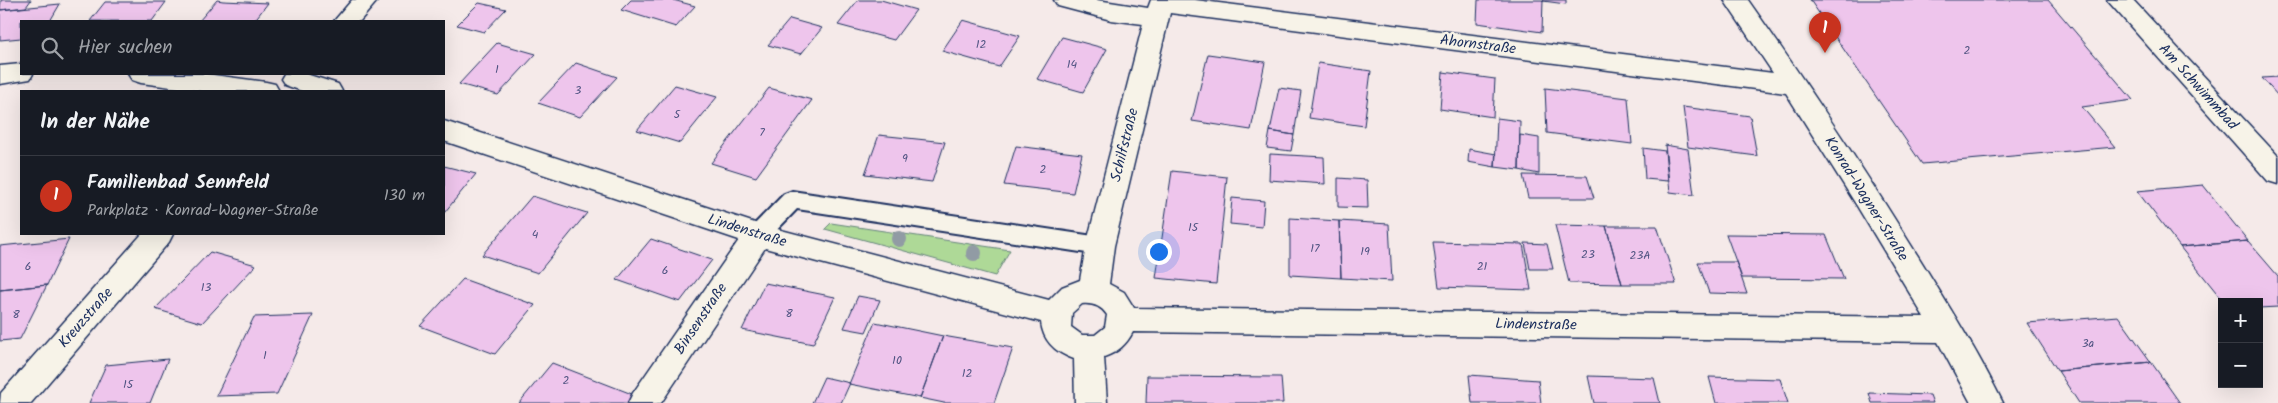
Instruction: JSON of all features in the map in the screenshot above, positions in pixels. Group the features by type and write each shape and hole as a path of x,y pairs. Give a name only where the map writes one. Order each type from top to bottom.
{"street":[{"path":"347,20 366,0"},
{"name":"Ahornstraße","path":"1066,0 1111,12 1160,7 1795,85"},
{"name":"Konrad-Wagner-Straße","path":"1736,0 1795,85 1948,330 1986,403"},
{"name":"Am Schwimmbad","path":"2119,0 2278,174"},
{"name":"Schilfstraße","path":"1092,292 1100,246 1160,7"},
{"path":"0,75 20,73"},
{"path":"148,75 259,90"},
{"path":"292,81 325,90"},
{"name":"Lindenstraße","path":"445,131 758,235 1056,314"},
{"name":"Kreuzstraße","path":"10,399 158,235"},
{"name":"Binsenstraße","path":"644,403 758,235"},
{"path":"1080,292 1092,292 1109,296 1120,306 1123,320 1119,333 1107,344 1089,348 1078,348 1066,342 1057,332 1054,320 1058,308 1067,298 1080,292"},
{"name":"Lindenstraße","path":"1123,320 1948,330"},
{"path":"1089,348 1090,403"}],"lane":[{"path":"758,235 792,200 1100,246"}],"green space":[{"path":"831,223 1010,250 995,276 825,229"}],"building":[{"path":"1,0 31,0 26,7 0,10"},
{"path":"217,0 268,3 255,20 200,20"},
{"path":"631,0 673,0 695,6 676,27 621,10"},
{"path":"858,0 881,0 916,10 894,40 838,25"},
{"path":"1478,0 1543,0 1542,32 1477,23"},
{"path":"1566,0 1566,4 1543,1"},
{"path":"1810,0 2048,0 2133,100 2082,107 2115,147 1922,164"},
{"path":"105,2 166,2 153,20 91,20"},
{"path":"479,3 506,9 484,32 457,25"},
{"path":"60,4 51,20 20,20 20,38 0,40 0,10"},
{"path":"790,19 822,28 801,54 768,45"},
{"path":"963,20 1020,36 999,67 942,51"},
{"path":"1062,37 1107,49 1083,92 1037,79"},
{"path":"497,43 536,54 498,95 459,84"},
{"path":"1208,54 1265,62 1251,130 1192,121"},
{"path":"576,63 617,77 580,117 538,103"},
{"path":"1318,63 1371,71 1364,126 1309,118"},
{"path":"1443,72 1495,79 1493,117 1440,109"},
{"path":"2278,77 2278,96 2262,78"},
{"path":"675,85 717,97 680,143 637,130"},
{"path":"769,88 812,100 756,177 711,163"},
{"path":"1279,88 1301,91 1294,135 1270,131"},
{"path":"1545,88 1628,98 1632,144 1547,133"},
{"path":"1683,107 1750,116 1757,156 1688,147"},
{"path":"1497,118 1520,121 1519,170 1495,167"},
{"path":"1270,131 1294,135 1291,151 1267,148"},
{"path":"879,135 945,142 932,182 865,174"},
{"path":"1520,135 1539,138 1539,174 1519,170"},
{"path":"1665,145 1688,149 1694,195 1670,192"},
{"path":"1016,146 1082,154 1073,193 1004,185"},
{"path":"1643,148 1665,151 1668,181 1645,179"},
{"path":"1469,149 1496,154 1495,167 1468,162"},
{"path":"1270,154 1324,157 1325,184 1269,180"},
{"path":"445,166 476,174 445,212"},
{"path":"1172,171 1227,177 1216,284 1156,278"},
{"path":"1523,175 1587,176 1594,198 1528,198"},
{"path":"1338,178 1367,180 1368,208 1338,207"},
{"path":"2203,185 2248,241 2180,247 2137,191"},
{"path":"532,196 587,213 538,273 482,255"},
{"path":"1232,198 1264,201 1262,227 1230,224"},
{"path":"1290,218 1339,221 1341,278 1290,275"},
{"path":"1339,221 1389,224 1392,281 1341,278"},
{"path":"1555,225 1606,226 1622,284 1569,283"},
{"path":"1606,226 1657,226 1676,284 1622,284"},
{"path":"1726,234 1826,235 1844,279 1742,278"},
{"path":"69,239 47,285 0,290 0,246"},
{"path":"651,239 712,260 680,302 617,280"},
{"path":"2248,241 2278,276 2278,307 2263,308 2263,298 2221,298 2180,247"},
{"path":"1433,242 1523,244 1531,290 1439,287"},
{"path":"1525,243 1547,244 1553,269 1530,269"},
{"path":"210,252 256,265 202,323 155,309"},
{"path":"1698,262 1736,262 1747,294 1709,293"},
{"path":"463,279 535,305 495,354 420,326"},
{"path":"765,283 835,297 813,344 742,330"},
{"path":"47,285 20,339 0,341 0,290"},
{"path":"858,296 880,300 866,332 844,328"},
{"path":"313,315 277,394 216,396 254,317"},
{"path":"2118,316 2151,362 2058,371 2027,323"},
{"path":"875,322 943,336 920,398 849,384"},
{"path":"943,336 1013,348 994,403 944,403 920,398"},
{"path":"168,359 150,403 89,403 106,365"},
{"path":"2151,362 2180,403 2079,403 2058,371"},
{"path":"552,363 637,396 632,403 519,403"},
{"path":"1469,375 1538,380 1541,403 1472,403"},
{"path":"1147,376 1281,377 1283,403 1146,403"},
{"path":"1588,376 1654,378 1660,403 1594,403"},
{"path":"824,377 850,383 841,403 812,403"},
{"path":"1709,377 1780,379 1788,403 1716,403"},
{"path":"1869,393 1930,395 1933,403 1872,403"}],"place":[{"name":"Familienbad Sennfeld","path":"1825,53"}]}
